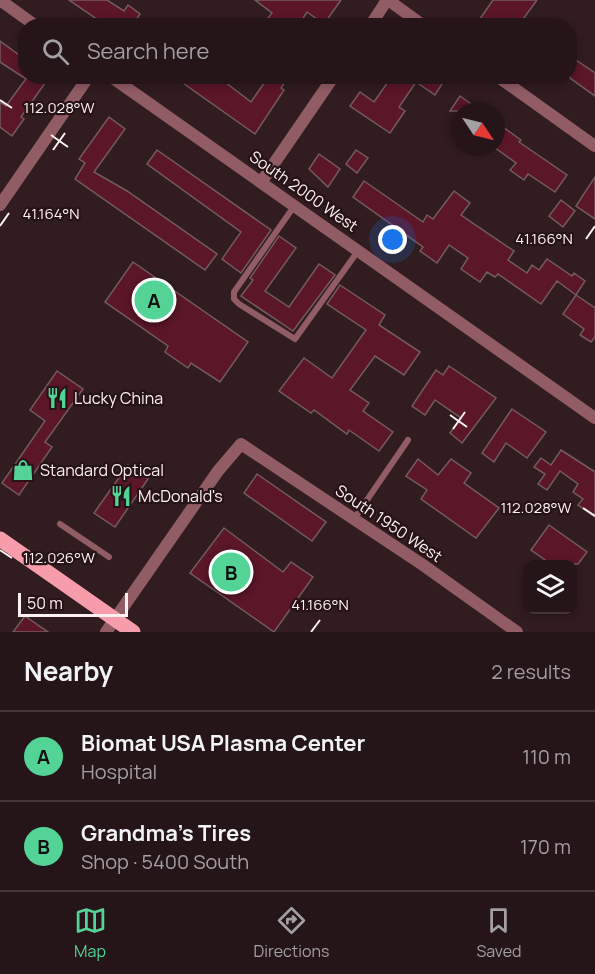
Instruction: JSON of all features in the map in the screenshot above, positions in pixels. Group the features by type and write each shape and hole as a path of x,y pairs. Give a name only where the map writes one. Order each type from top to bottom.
{"main road":[{"path":"0,539 110,626 133,632"}],"street":[{"path":"0,0 25,18"},
{"path":"376,18 388,0 413,18"},
{"path":"0,205 83,84"},
{"name":"South 2000 West","path":"122,84 595,418"},
{"path":"262,181 329,84"},
{"path":"507,84 595,146"},
{"name":"South 1950 West","path":"110,626 218,471 241,444 517,632"}],"lane":[{"path":"295,205 234,292 234,298 239,304 295,339 358,250"},
{"path":"354,519 408,440"},
{"path":"60,524 109,557"}],"building":[{"path":"69,0 107,0 124,11 128,5 140,14 137,18 95,18"},
{"path":"255,0 341,0 328,18 316,18 307,12 303,18 268,18 272,13"},
{"path":"493,0 537,0 524,18 481,18"},
{"path":"0,41 18,54 18,74 0,62"},
{"path":"577,61 595,73 595,96 577,83"},
{"path":"22,84 44,84 21,117 24,119 12,136 0,127 0,102 6,106"},
{"path":"184,84 227,84 251,102 263,84 284,84 281,88 284,90 255,134"},
{"path":"386,84 415,84 399,107 405,111 390,133 350,106 360,92 374,102"},
{"path":"419,84 442,84 435,95"},
{"path":"460,96 468,102 456,102"},
{"path":"109,117 125,129 94,172 127,191 217,254 205,270 75,179 85,163 79,159"},
{"path":"505,128 521,140 519,142 567,175 555,192 528,174 524,180 510,170 516,163 505,155"},
{"path":"157,150 271,230 241,273 222,259 241,232 147,164"},
{"path":"356,150 368,158 357,173 346,164"},
{"path":"319,154 340,169 328,187 309,169"},
{"path":"595,177 595,219 576,206"},
{"path":"364,181 423,222 427,215 433,219 454,191 470,203 461,215 514,251 508,260 527,273 532,265 539,270 547,259 572,276 574,273 585,281 576,295 557,281 541,304 498,274 495,277 487,272 480,282 461,269 468,258 449,245 437,263 420,251 423,247 353,197"},
{"path":"561,200 575,211 563,227 549,216"},
{"path":"279,236 296,248 265,291 289,307 319,264 335,275 293,331 241,296 253,280 250,278"},
{"path":"133,262 248,342 220,382 191,363 188,368 165,352 168,346 105,302"},
{"path":"340,285 385,315 379,325 420,352 404,375 375,356 350,390 369,403 363,411 393,432 379,451 349,430 347,434 314,410 311,413 279,391 304,358 332,378 366,330 327,304"},
{"path":"576,295 595,308 595,337 591,342 580,335 584,329 563,314"},
{"path":"449,366 496,398 462,443 450,433 461,418 435,400 425,415 412,406 436,370 443,375"},
{"path":"57,371 83,389 45,442 52,447 19,495 2,483 45,421 30,410"},
{"path":"512,409 546,432 527,458 506,443 494,462 482,453"},
{"path":"561,450 595,472 595,517 578,505 583,499 573,492 578,484 560,471 547,490 538,484 545,474 534,467 541,458 551,465"},
{"path":"418,459 438,475 451,459 471,473 464,483 499,508 476,538 421,499 427,490 406,476"},
{"name":"McDonald's","path":"128,465 148,479 115,527 94,513"},
{"path":"257,474 326,522 312,541 244,493"},
{"path":"549,525 587,552 577,564 577,560 545,560 531,550"},
{"path":"224,528 283,572 291,562 313,577 274,632 190,573"},
{"path":"25,616 48,632 13,632"}],"place":[{"name":"Biomat USA Plasma Center","path":"154,300"},
{"name":"Lucky China","path":"57,398"},
{"name":"Standard Optical","path":"23,470"},
{"name":"McDonald's","path":"121,496"},
{"name":"Grandma's Tires","path":"231,572"}]}
